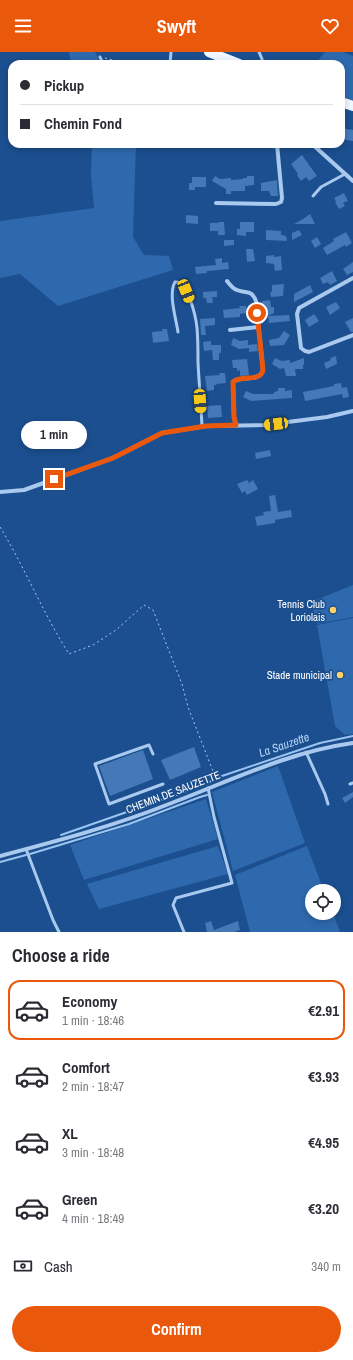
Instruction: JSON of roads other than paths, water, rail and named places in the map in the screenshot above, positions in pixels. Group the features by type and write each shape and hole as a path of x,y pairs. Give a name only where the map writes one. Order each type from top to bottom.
{"main road":[{"path":"209,52 228,60"}],"street":[{"path":"216,203 276,204 281,202 278,148"},
{"path":"316,148 353,181"},
{"path":"353,278 297,310 301,348 305,351 309,352 353,335"},
{"path":"227,281 236,290 250,292 254,295 256,301 263,370 263,373 258,377 239,379 233,382 234,417 236,425"},
{"path":"230,330 258,327"},
{"path":"0,492 24,490 113,458 162,433 202,426 264,425 327,417 353,411"},
{"name":"CHEMIN DE SAUZETTE","path":"0,856 132,818 271,763 306,752 353,744"}],"lane":[{"path":"259,52 262,59"},
{"path":"313,196 321,187 345,174"},
{"path":"178,332 173,304 173,288 178,281 181,282 192,305 197,328 202,426"},
{"path":"153,754 149,744 95,764 109,804 162,784"},
{"path":"306,752 328,804"},
{"path":"184,932 173,905 176,898 232,883 214,817 208,788"},
{"path":"26,849 53,920 60,932"}],"waterway":[{"name":"La Sauzette","path":"222,776 320,743 353,736"},
{"name":"La Sauzette","path":"171,797 214,780"},
{"path":"30,854 129,824 207,795"},
{"name":"La Sauzette","path":"61,835 164,799"},
{"name":"La Sauzette","path":"0,862 26,855"}],"place":[{"name":"Tennis Club Loriolais","path":"333,610"},
{"name":"Stade municipal","path":"340,675"}]}
